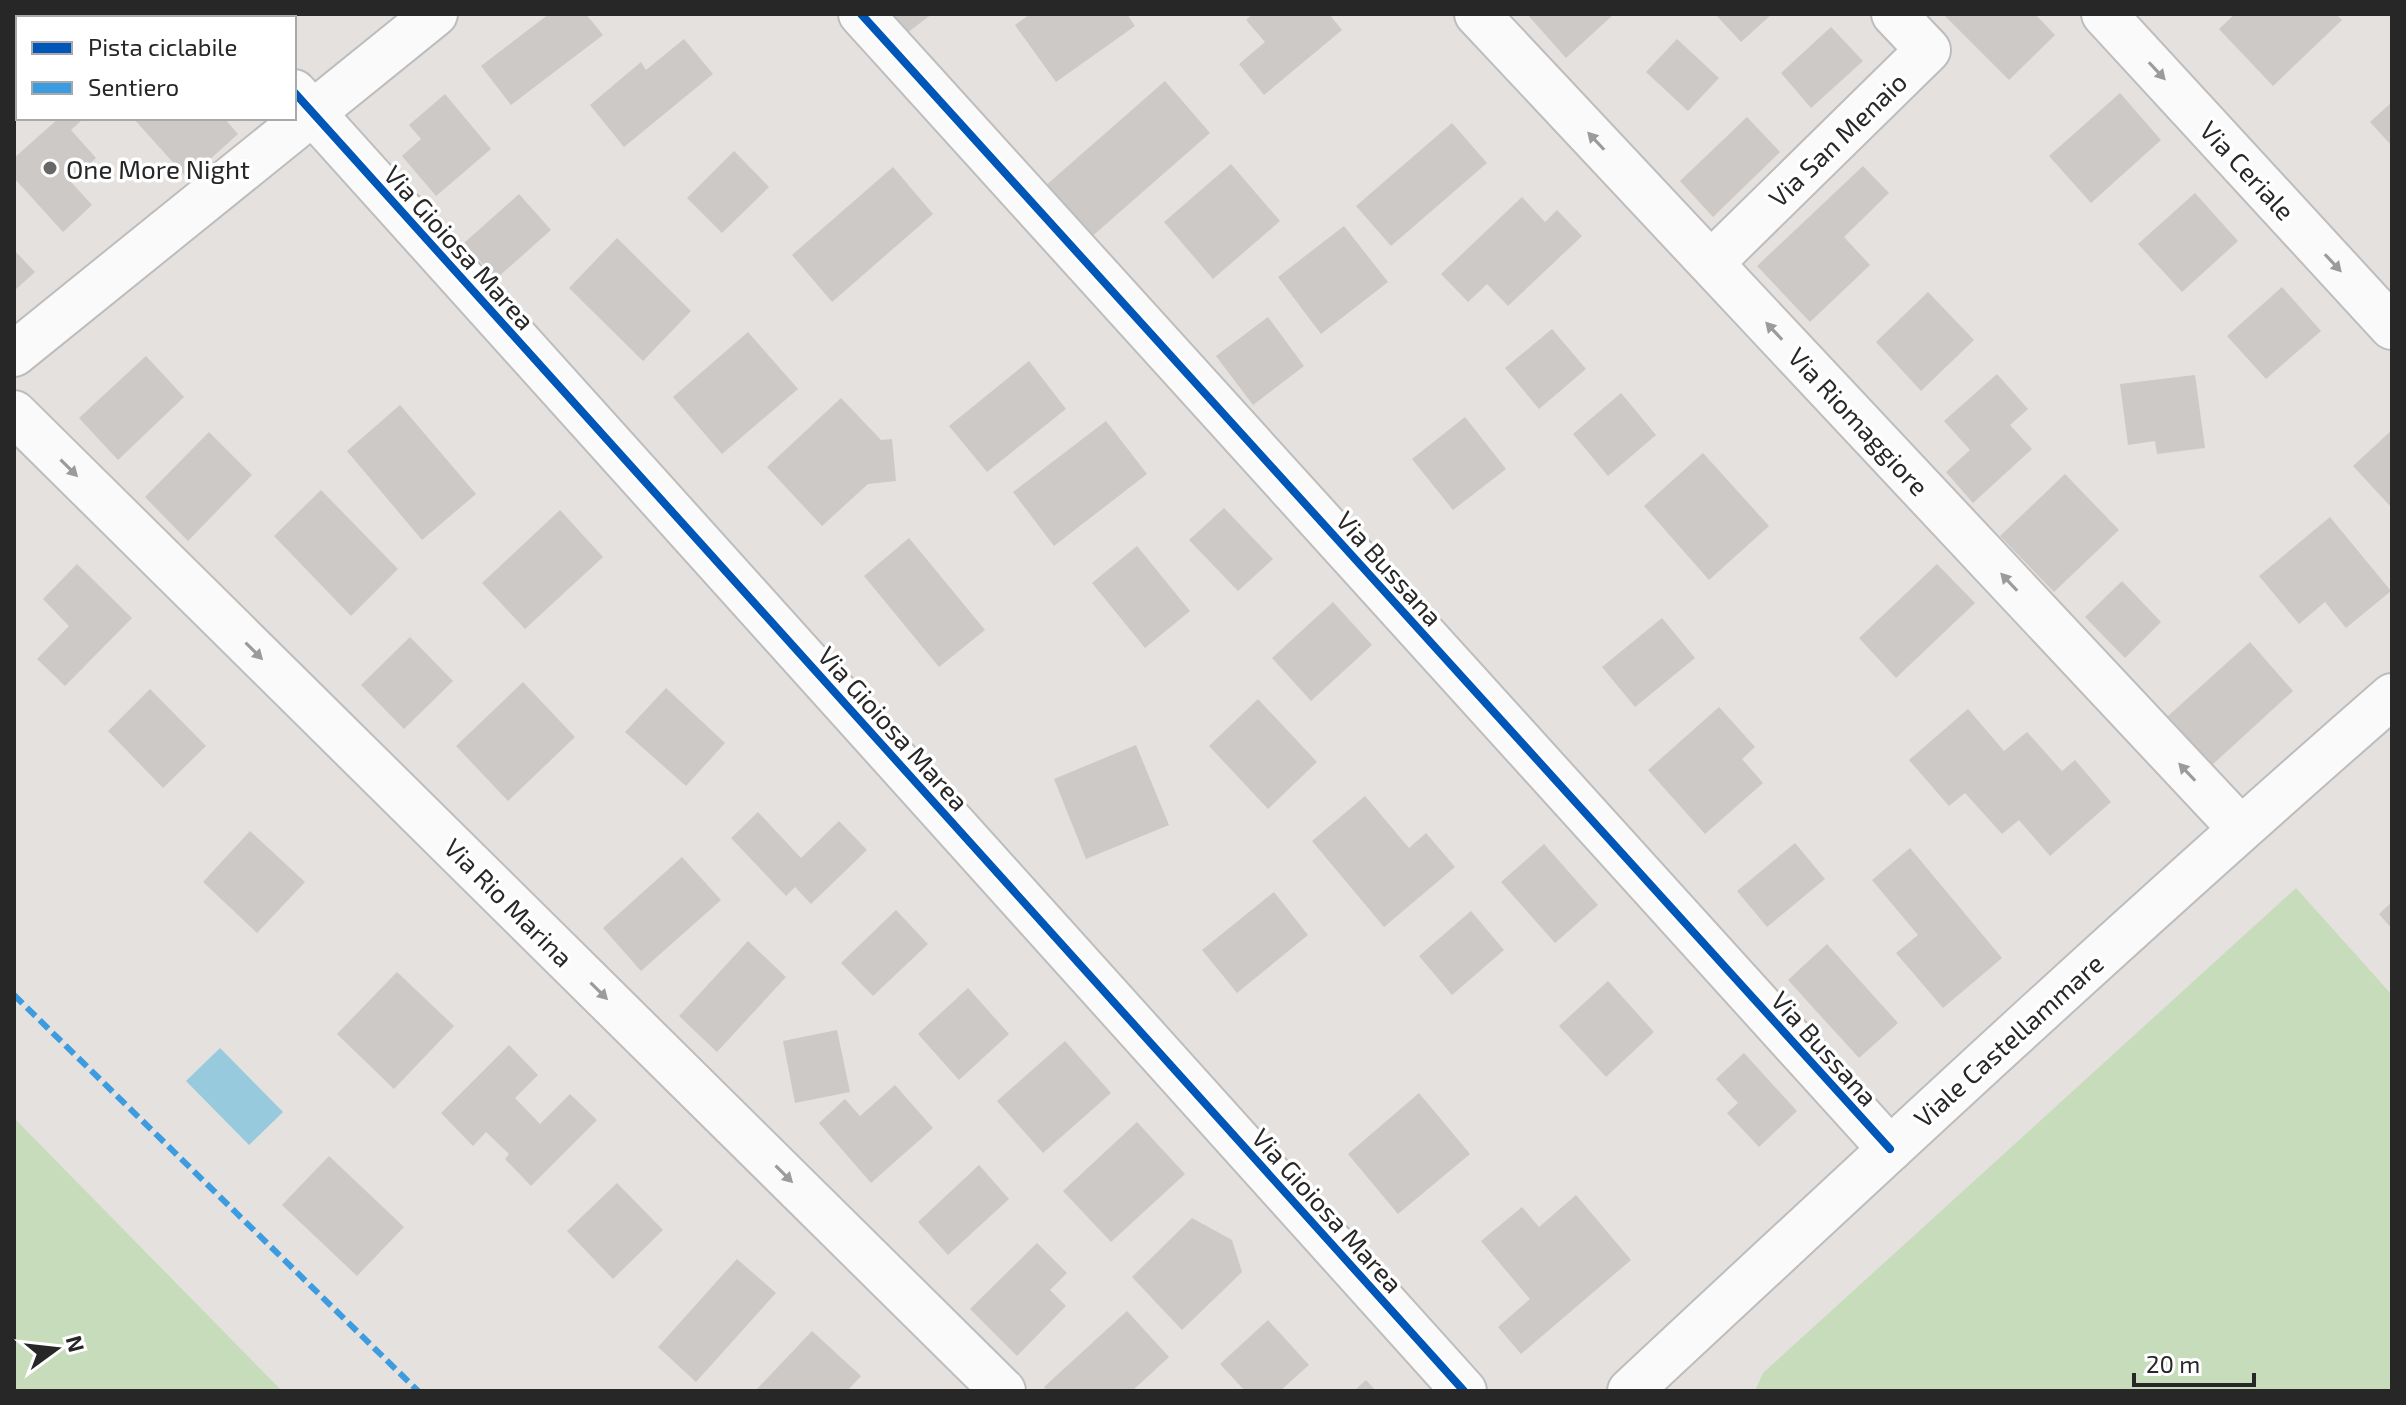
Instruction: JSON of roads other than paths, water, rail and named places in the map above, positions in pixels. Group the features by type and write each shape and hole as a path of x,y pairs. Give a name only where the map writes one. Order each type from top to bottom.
{"street":[{"path":"303,102 435,14"},
{"name":"Via Bussana","path":"861,14 1890,1149"},
{"name":"Via Riomaggiore","path":"1477,14 2240,828"},
{"name":"Via San Menaio","path":"1711,263 1928,50 1894,14"},
{"name":"Via Ceriale","path":"2104,14 2392,327"},
{"name":"Via Gioiosa Marea","path":"303,102 1464,1391"},
{"path":"14,354 282,120"},
{"name":"Via Rio Marina","path":"14,413 1003,1391"},
{"name":"Viale Castellammare","path":"1630,1391 2240,828 2392,696"}],"water":[{"path":"220,1048 283,1112 249,1145 186,1081"}],"place":[{"name":"One More Night","path":"50,168"}]}
